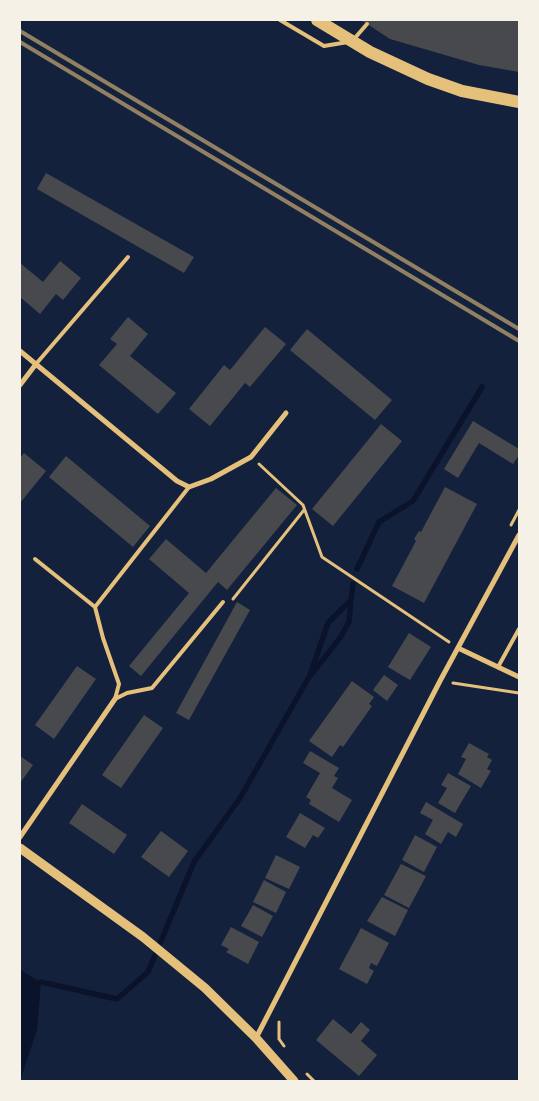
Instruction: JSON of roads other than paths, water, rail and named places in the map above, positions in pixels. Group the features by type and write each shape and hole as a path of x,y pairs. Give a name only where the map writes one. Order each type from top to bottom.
{"main road":[{"path":"317,20 370,52 428,79 462,91 519,102"}],"street":[{"path":"20,351 177,481 189,487 211,480 251,457 286,413"},
{"path":"20,385 36,364"},
{"path":"256,1038 440,681 519,535"},
{"path":"458,648 519,677"},
{"path":"20,837 115,699"},
{"path":"20,848 143,937 205,988 256,1038 294,1081"}],"lane":[{"path":"280,20 324,46 345,44 357,38 367,24"},
{"path":"36,364 128,257"},
{"path":"96,607 189,487"},
{"path":"35,560 96,607 102,638 118,684 115,699"},
{"path":"115,699 127,693 152,688 223,602"},
{"path":"498,667 519,630"}],"water":[{"path":"20,970 41,982 37,1030 20,1081"}],"waterway":[{"path":"357,569 379,522 413,501 482,387"},
{"path":"310,675 328,623 351,600 353,584"},
{"path":"41,982 117,999 148,972 194,862 240,798 309,677 340,638 349,622 351,600"}],"railway":[{"path":"20,31 519,329"},
{"path":"20,42 519,341"}]}
